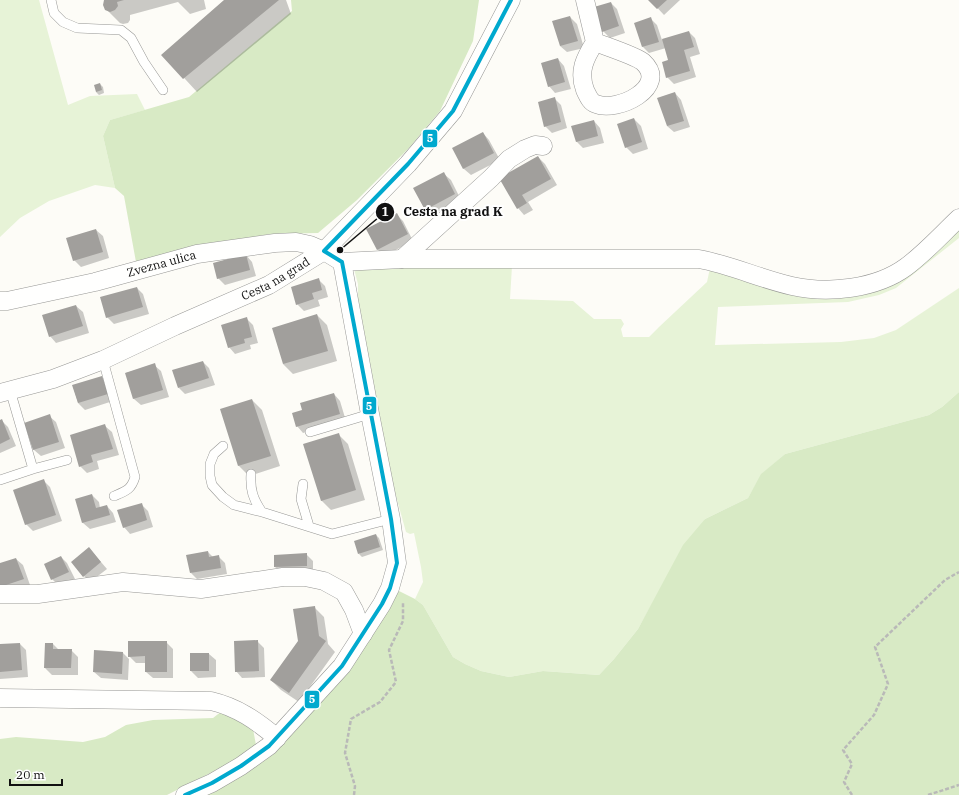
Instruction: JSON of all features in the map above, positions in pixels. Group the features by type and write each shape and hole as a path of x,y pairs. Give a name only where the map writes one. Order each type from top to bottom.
{"street":[{"path":"585,0 595,42"},
{"name":"Cesta na grad","path":"5,392 53,379 103,360 175,326 270,286 324,251 408,164 453,111 506,3"},
{"path":"402,259 491,178 509,159 525,149 535,145 543,146"},
{"path":"324,251 342,262 402,259 699,259 794,287 834,290 871,284 893,275 906,267 959,218"},
{"name":"Zvezna ulica","path":"0,301 7,301 95,282 197,254 276,243 296,242 324,251"},
{"path":"185,795 212,783 241,766 269,746 277,738 342,666 382,604 390,588 397,563 391,519 342,262"},
{"path":"0,594 38,594 123,582 201,589 283,577 305,577 324,581 344,592 354,610 363,634"},
{"path":"0,698 211,701 226,704 259,722 277,738"}],"lane":[{"path":"51,0 54,13 63,22 77,28 121,30 131,38 144,62 163,90"},
{"path":"103,360 135,477 132,486 126,491 114,496"},
{"path":"5,392 33,469"},
{"path":"310,432 370,414"},
{"path":"223,446 214,454 210,464 210,476 212,485 223,497 234,505 262,512 332,534 391,519"},
{"path":"0,480 67,460"},
{"path":"251,474 252,492 255,502 262,512"},
{"path":"303,484 301,499 309,526"}],"path":[{"path":"852,795 844,782 852,764 843,750 874,715 888,684 874,647 945,580 959,572"},
{"path":"354,795 355,786 345,753 351,719 380,702 396,682 389,650 403,621 403,599"},
{"path":"928,795 959,785"}],"green space":[{"path":"0,0 39,0 68,105 90,96 137,94 145,110 110,120 103,136 115,188 95,185 49,201 20,218 0,237"},
{"path":"291,0 479,0 473,41 440,111 409,148 357,200 318,233 270,234 136,262 124,196 115,188 103,136 110,120 189,97 292,11"},
{"path":"959,224 959,238 896,288 879,295 848,302 718,307 715,345 841,342 874,338 896,330 959,288 959,392 942,407 929,415 785,454 762,474 748,498 705,519 657,595 638,629 599,675 543,671 509,677 481,671 453,657 423,605 415,599 423,582 421,567 414,533 410,534 406,532 391,478 358,311 358,284 354,269 512,266 510,299 573,301 594,319 621,319 624,324 621,329 623,337 649,337 707,282 710,268 866,292"},
{"path":"959,392 959,795 199,795 341,678 399,591 423,605 453,657 481,671 509,677 543,671 599,675 638,629 683,545 705,519 748,498 761,474 785,454 929,415 942,407"},
{"path":"222,711 253,729 256,745 234,761 167,795 0,795 0,739 16,737 83,742 105,737 126,725 153,720 213,718"}],"building":[{"path":"104,0 124,0 117,2 118,6 115,10 110,12 105,10 103,5"},
{"path":"224,0 279,0 183,79 161,55"},
{"path":"648,0 667,0 657,9"},
{"path":"611,2 619,26 602,32 594,7"},
{"path":"570,16 578,41 560,46 552,21"},
{"path":"651,17 659,42 642,47 634,23"},
{"path":"689,31 694,47 684,50 690,71 666,78 662,62 668,60 662,39"},
{"path":"558,58 565,82 548,87 541,63"},
{"path":"100,83 102,90 96,92 94,85"},
{"path":"675,92 684,121 667,126 657,98"},
{"path":"555,97 561,122 544,127 538,102"},
{"path":"634,118 642,142 625,148 617,124"},
{"path":"594,120 598,136 576,142 571,126"},
{"path":"483,132 494,153 463,169 452,148"},
{"path":"538,156 551,179 522,195 527,203 517,209 499,178"},
{"path":"444,172 455,194 425,210 413,188"},
{"path":"397,213 408,234 377,250 366,229"},
{"path":"96,229 103,252 73,261 66,238"},
{"path":"246,254 250,270 217,279 213,263"},
{"path":"319,278 322,290 312,293 314,299 296,305 291,287"},
{"path":"137,287 143,307 106,318 100,297"},
{"path":"76,305 83,326 49,337 42,315"},
{"path":"317,314 328,351 283,364 272,328"},
{"path":"247,317 252,337 244,339 245,343 228,348 221,325"},
{"path":"203,361 209,378 178,388 172,370"},
{"path":"155,363 163,390 133,399 125,373"},
{"path":"102,376 108,394 78,403 72,385"},
{"path":"334,393 340,414 296,427 292,413 302,410 300,403"},
{"path":"252,399 271,456 238,466 220,409"},
{"path":"50,414 59,442 33,450 24,423"},
{"path":"2,419 10,439 0,444 0,420"},
{"path":"105,424 113,449 91,455 93,462 79,467 70,435"},
{"path":"339,433 356,490 321,501 303,444"},
{"path":"44,479 56,515 25,525 13,490"},
{"path":"92,494 96,508 107,505 110,515 82,523 75,499"},
{"path":"142,503 147,520 123,528 117,510"},
{"path":"376,534 380,547 358,554 354,541"},
{"path":"89,547 101,562 83,577 71,562"},
{"path":"208,551 209,557 219,555 221,568 190,573 186,555"},
{"path":"307,553 307,566 274,567 274,555"},
{"path":"61,556 69,572 51,580 44,564"},
{"path":"16,558 24,579 0,587 0,563"},
{"path":"315,606 319,636 326,641 289,693 270,680 298,641 293,609"},
{"path":"258,640 259,671 235,672 234,641"},
{"path":"128,641 167,641 167,672 145,672 145,656 128,657"},
{"path":"20,643 22,670 0,672 0,644"},
{"path":"45,643 53,643 53,649 72,649 71,668 44,668"},
{"path":"94,650 123,652 122,674 93,672"},
{"path":"190,653 209,653 209,671 190,671"}],"transit line":[{"name":"5","path":"185,795 212,783 241,766 269,746 342,666 382,604 390,588 397,563 391,519 342,262 324,251 408,164 453,111 511,0"}],"place":[{"name":"Cesta na grad K","path":"340,250"}]}
